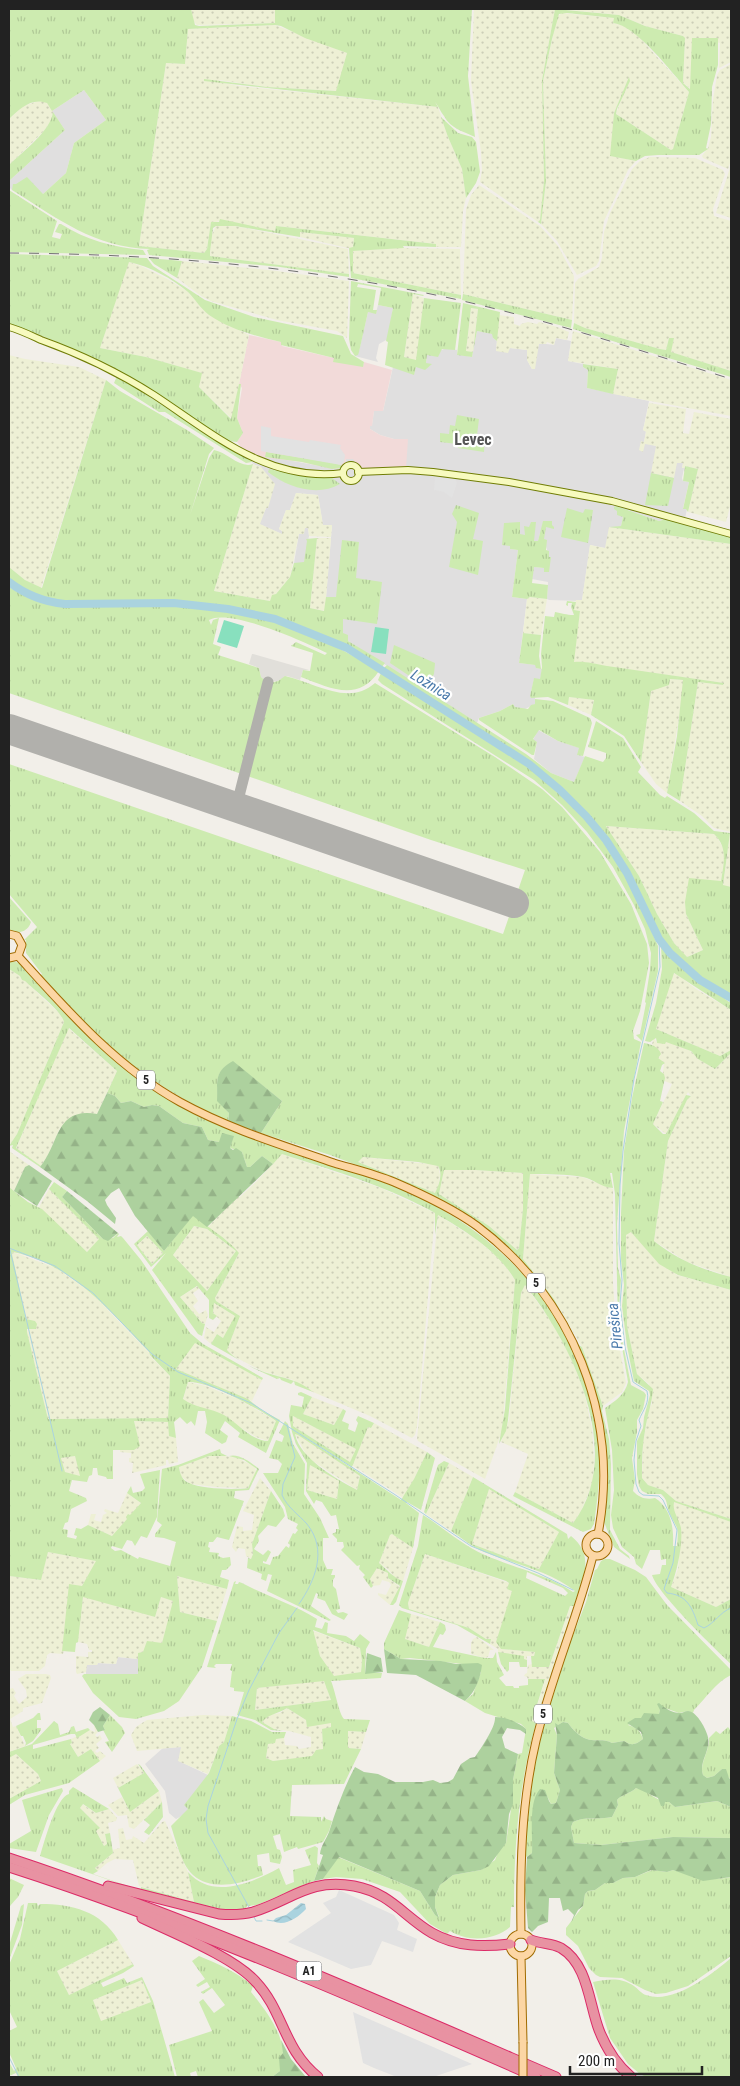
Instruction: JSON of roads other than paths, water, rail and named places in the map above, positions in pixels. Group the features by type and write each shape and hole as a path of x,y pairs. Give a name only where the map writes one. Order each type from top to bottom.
{"highway":[{"name":"A1","path":"9,1858 163,1912 330,1979 556,2077"},
{"name":"A1","path":"9,1867 123,1906 275,1965 536,2077"},
{"path":"59,1875 71,1875 219,1914 254,1912 301,1891 326,1884 356,1886 392,1901 432,1933 444,1938 470,1946 510,1944"},
{"path":"123,1906 129,1912 225,1959 255,1981 270,2001 293,2050 308,2069 318,2077"},
{"path":"531,1940 553,1944 563,1949 577,1965 590,1996 604,2042 613,2059 630,2077"}],"main road":[{"path":"9,329 29,335 109,369 153,395 219,440 251,458 294,471 315,474 343,473"},
{"path":"350,465 356,467 358,472 356,478 351,480 346,478 343,473 345,468 350,465"},
{"path":"358,472 408,470 514,483 612,501 731,534"},
{"path":"9,934 15,935 21,940 22,949 18,956 9,958"},
{"name":"5","path":"18,956 100,1044 130,1069 181,1102 250,1134 392,1182 437,1202 475,1225 503,1247 542,1291 563,1321 581,1358 590,1384 603,1440 603,1500 598,1534"},
{"name":"5","path":"598,1534 606,1538 608,1542 607,1550 603,1555 593,1556 589,1554 585,1545 591,1535 598,1534"},
{"name":"5","path":"521,1934 521,1856 530,1766 545,1708 584,1591 593,1556"},
{"path":"527,1935 531,1940 531,1950 527,1955 514,1954 510,1944 514,1936 527,1935"},
{"path":"521,1956 523,2077"}],"water":[{"path":"301,1903 305,1904 306,1909 299,1916 282,1923 273,1921 286,1915"}],"waterway":[{"name":"Ložnica","path":"9,582 22,591 36,597 50,602 65,604 174,603 228,609 275,619 347,648 529,764 560,790 586,816 606,840 627,873 659,939 670,953 700,980 731,998"},
{"name":"Pirešica","path":"659,939 660,967 634,1079 620,1185 619,1243 622,1280 620,1304 625,1347 633,1382 647,1391 648,1395 647,1403 639,1420 641,1426 636,1441 634,1460 636,1484 639,1492 643,1495 659,1496 663,1500 677,1530 673,1563 664,1589 667,1593 684,1599 691,1607 698,1625 704,1628 731,1608"},
{"path":"9,1248 55,1266 93,1293 152,1354 178,1372 251,1403 394,1494 471,1546 538,1573 573,1590"},
{"path":"10,1250 62,1471"},
{"path":"287,1425 295,1457 283,1484 282,1495 293,1511 307,1524 317,1544 318,1555 314,1575 299,1604"},
{"path":"250,1909 208,1833 206,1819 208,1806 237,1719 249,1690 279,1633 297,1608"},
{"path":"253,1915 256,1921 262,1921"},
{"path":"267,1920 273,1921"},
{"path":"9,2057 19,2077"}],"railway":[{"path":"9,253 123,256 180,260 294,271 350,279 407,289 497,309 598,337 731,379"}],"district":[{"name":"Levec","path":"473,439"}]}
